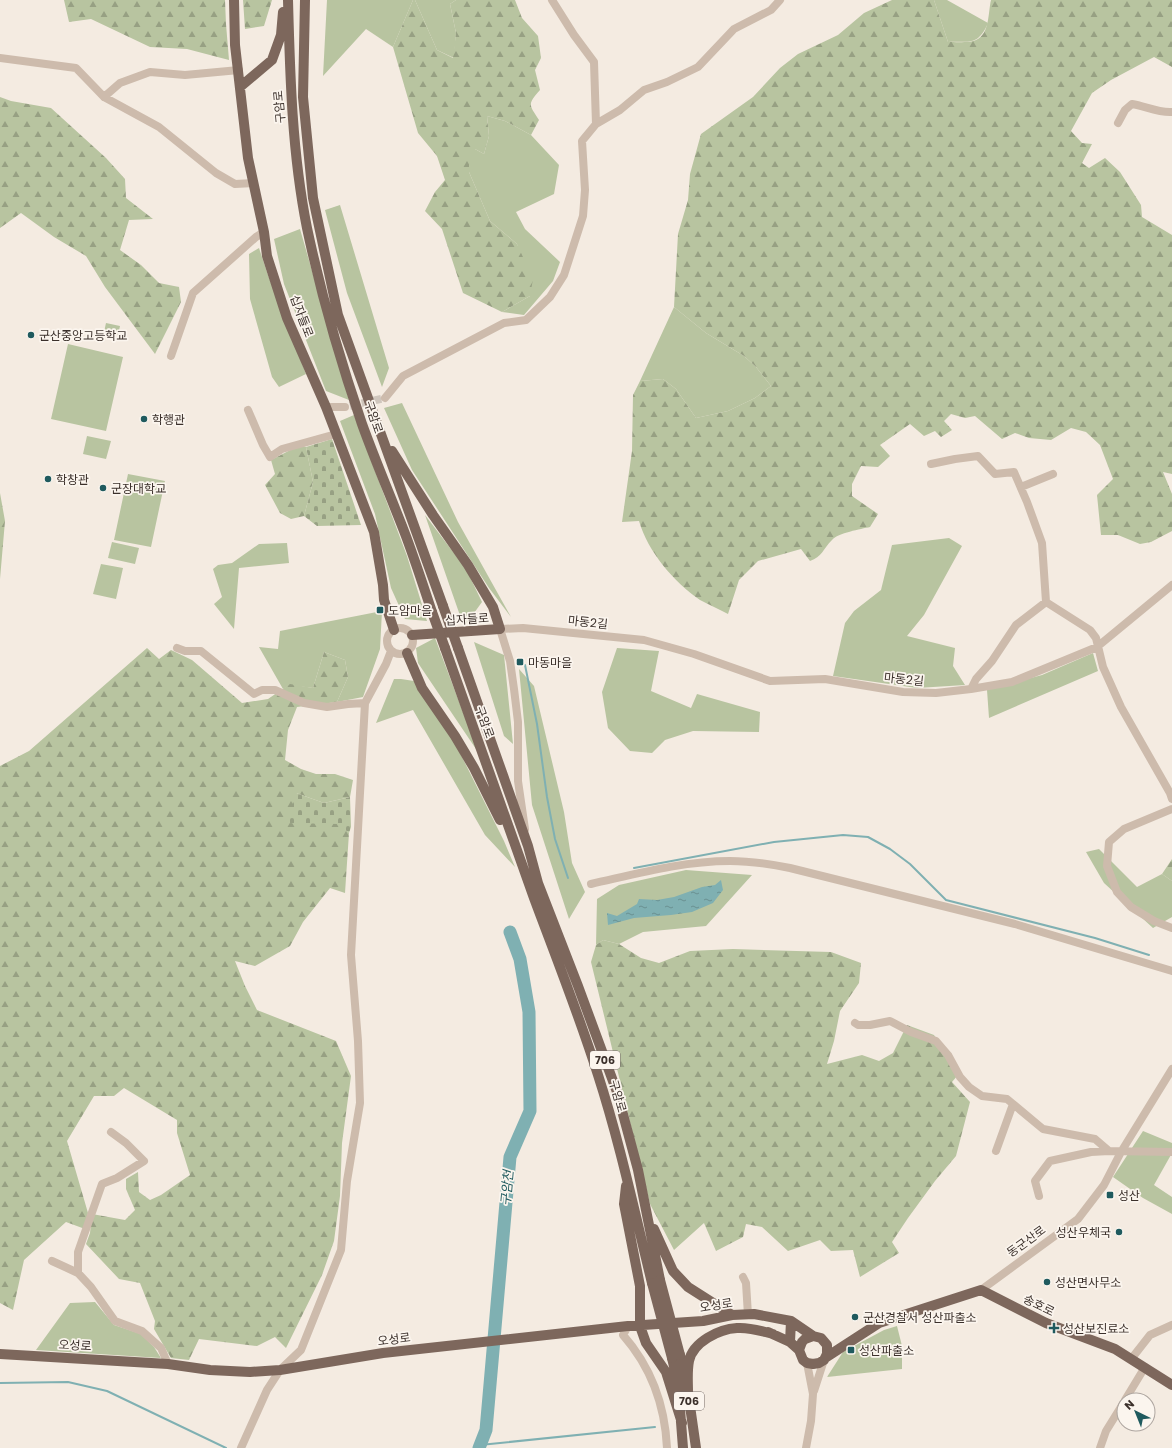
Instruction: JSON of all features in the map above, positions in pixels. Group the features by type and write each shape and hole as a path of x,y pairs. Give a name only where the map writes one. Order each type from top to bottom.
{"main road":[{"name":"십자들로","path":"234,0 235,45 248,158 264,232 267,256 287,318 326,407 374,532 384,600 394,630"},
{"path":"240,87 272,60 281,35 284,0"},
{"name":"구암로","path":"288,0 290,87 296,162 307,227 325,307 362,424 405,532 432,612 599,1076 676,1356 688,1392 696,1448"},
{"name":"구암로","path":"305,0 303,97 313,198 338,315 528,846 538,883 617,1092 638,1170 647,1215 656,1282"},
{"path":"382,435 433,515 468,565 493,607 500,629"},
{"name":"십자들로","path":"412,636 500,629"},
{"name":"706","path":"407,653 422,688 455,736 496,810 535,899"},
{"path":"627,1179 624,1204 640,1286 640,1326 646,1343 666,1372 682,1423"},
{"path":"647,1215 673,1271 688,1287 732,1315"},
{"name":"동군산로","path":"824,1359 879,1323 981,1290"},
{"name":"송호로","path":"981,1290 1046,1323 1115,1349 1132,1358 1172,1385"},
{"name":"오성로","path":"0,1354 168,1364 210,1370 250,1372 280,1370 383,1353 628,1326 703,1321 732,1315 770,1316 791,1321"},
{"path":"703,1321 738,1320 751,1324 790,1342 799,1350 803,1360 807,1363 813,1364 819,1363 824,1359 828,1350 825,1341"},
{"path":"791,1321 813,1336"},
{"path":"790,1342 791,1321"},
{"path":"688,1392 689,1361 693,1351 708,1338 719,1332 736,1328 753,1329 773,1334"},
{"path":"799,1350 802,1342 809,1336 818,1336 825,1341 850,1342"},
{"name":"구암로","path":"676,1356 683,1448"}],"street":[{"path":"552,0 574,35 594,62 596,124"},
{"path":"385,398 403,376 504,323 526,320 550,297 564,275 582,216 585,190 582,141 596,124 620,110 644,90 667,82 698,67 734,29 771,10 780,0"},
{"path":"0,58 76,68 104,97 159,127 216,173 234,184 254,183"},
{"path":"104,97 120,83 150,72 185,75 238,70"},
{"path":"1118,123 1125,110 1132,104 1164,113 1172,112"},
{"path":"171,356 193,293 256,237 264,232"},
{"path":"326,407 345,407"},
{"path":"248,410 263,445 270,457 282,449 336,434"},
{"path":"931,464 978,456 995,474 1014,472 1021,486 1042,543 1046,602"},
{"path":"1021,486 1053,474"},
{"name":"마동2길","path":"500,629 523,628 644,640 714,660 770,681 825,679 910,692 936,694 1012,682 1097,647 1172,585"},
{"path":"1046,602 1090,630 1096,638 1103,667 1121,707 1172,799"},
{"path":"971,689 1016,625 1046,602"},
{"path":"398,628 406,630 414,639 412,647 407,653 399,654 391,651 389,648 387,640 388,636 394,630 398,628"},
{"name":"706","path":"500,629 510,661 514,689 518,722 518,781 528,846"},
{"path":"177,648 202,651 254,694 262,690 275,690 304,703 327,707 365,703"},
{"path":"241,1446 267,1390 280,1370 301,1350 342,1250 347,1181 360,1103 358,1042 351,955 365,703 386,664 391,651"},
{"path":"1172,810 1124,829 1109,842 1107,866 1117,892 1131,907 1154,921 1172,928"},
{"path":"590,884 678,865 729,861 758,862 790,868 1015,924 1172,971"},
{"path":"855,1023 858,1025 870,1025 890,1021 911,1032 936,1041 948,1055 960,1077 982,1096 1007,1099 1043,1129 1095,1139 1109,1151"},
{"name":"동군산로","path":"981,1290 1078,1219 1104,1185 1121,1152 1172,1069"},
{"path":"996,1151 1013,1104"},
{"path":"78,1273 78,1252 102,1184 117,1178 144,1161 126,1143 111,1132"},
{"path":"1039,1196 1035,1182 1050,1161 1090,1152 1172,1152"},
{"path":"52,1261 78,1273 91,1287 115,1322 142,1331 161,1348 168,1364"},
{"path":"744,1277 746,1283 748,1315"},
{"path":"1132,1358 1150,1335 1172,1325"},
{"path":"628,1326 622,1335 636,1350 657,1390 666,1425 667,1448"},
{"path":"806,1448 811,1420 813,1394 824,1359"},
{"path":"807,1363 813,1394"},
{"path":"1131,1392 1146,1367"},
{"path":"1100,1448 1106,1431 1116,1415"}],"green space":[{"path":"64,0 225,0 229,60 187,49 150,47 91,19 69,22"},
{"path":"243,0 272,0 264,26 245,29"},
{"path":"327,0 413,0 393,47 366,29 323,76"},
{"path":"413,0 415,0 437,50 453,58 456,33 450,4 456,0 515,0 522,18 538,36 541,58 535,70 540,90 531,102 531,107 539,120 531,135 505,121 487,116 489,136 484,154 475,149 469,149 469,172 490,221 517,244 533,279 530,296 502,312 463,293 442,229 425,211 435,192 445,180 437,156 418,133 393,47"},
{"path":"415,0 456,0 450,4 456,33 454,58 437,50"},
{"path":"892,0 934,0 948,42 967,42 976,40 984,33 988,22 991,0 1172,0 1172,67 1154,57 1111,80 1092,93 1071,131 1082,143 1092,144 1082,163 1089,168 1105,158 1120,172 1141,205 1142,217 1172,235 1172,474 1163,472 1172,494 1172,531 1151,542 1140,544 1118,535 1101,535 1097,495 1113,479 1100,445 1086,432 1071,428 1051,440 1029,438 1015,433 1002,439 975,416 965,418 951,414 944,421 952,430 941,437 935,431 924,436 910,424 880,445 890,456 878,467 861,466 852,484 852,496 878,514 870,527 839,535 829,543 820,555 810,561 801,549 758,561 739,580 728,614 700,600 690,593 672,575 655,555 643,533 639,521 622,522 632,451 633,395 640,381 663,379 676,389 696,418 728,411 755,398 771,386 756,367 744,356 706,333 674,307 678,234 688,200 690,174 701,134 753,97 780,68 798,54 838,35 864,13"},
{"path":"934,0 947,0 988,23 981,36 968,42 948,42"},
{"path":"0,97 11,101 51,108 106,158 125,179 126,198 153,219 129,220 120,250 141,265 159,283 179,287 181,302 155,354 105,287 86,256 54,237 21,213 0,228"},
{"path":"487,116 505,121 531,135 559,165 554,194 516,212 525,229 560,262 553,281 524,315 502,312 530,296 517,244 490,221 469,172 469,148 475,149 484,154 489,136"},
{"path":"340,205 389,368 382,387 347,293 325,210"},
{"path":"300,229 349,400 326,391 284,284 274,239"},
{"path":"259,248 306,374 279,387 272,377 250,299 249,254"},
{"path":"674,307 706,333 744,356 756,367 771,386 755,398 728,411 696,418 676,389 663,379 640,381"},
{"path":"106,323 120,326 118,335 104,332"},
{"path":"68,344 123,357 106,431 51,419"},
{"path":"402,403 458,522 511,617 489,588 412,470 384,408"},
{"path":"354,415 407,556 427,621 405,619 391,588 375,514 340,421"},
{"path":"87,436 111,441 106,459 83,454"},
{"path":"332,439 361,525 317,526 304,516 313,482 306,447"},
{"path":"300,445 306,447 313,482 304,516 291,519 280,513 265,485 275,474 271,460"},
{"path":"128,474 165,481 151,547 114,540"},
{"path":"0,493 5,521 0,579"},
{"path":"425,515 466,569 482,602 464,627"},
{"path":"949,538 962,546 924,615 907,636 955,648 953,666 965,685 917,688 833,676 845,623 854,611 881,590 892,545"},
{"path":"112,542 139,548 135,564 108,558"},
{"path":"287,543 289,563 239,568 234,629 214,604 222,597 213,569 218,565 232,563 259,544"},
{"path":"101,564 123,568 116,599 93,594"},
{"path":"382,611 380,649 363,697 337,702 348,677 345,660 324,652 313,688 290,685 283,689 259,647 278,649 280,631"},
{"path":"435,638 478,752 418,663 416,648"},
{"path":"474,642 504,655 513,744 504,736"},
{"path":"147,648 159,659 171,650 192,660 242,703 268,699 290,684 313,688 324,652 345,660 348,677 337,702 297,707 288,730 285,760 301,769 316,774 335,774 353,780 350,797 324,803 296,793 341,824 349,833 345,893 330,888 303,922 290,946 255,966 235,961 257,1010 336,1041 351,1076 342,1143 340,1196 334,1241 322,1275 286,1348 275,1337 257,1346 199,1339 189,1360 171,1358 154,1329 155,1321 140,1283 119,1279 86,1244 90,1233 92,1214 125,1220 135,1210 126,1189 126,1179 138,1172 139,1192 150,1200 161,1195 190,1175 177,1133 177,1120 124,1088 114,1096 94,1096 67,1141 88,1213 85,1229 66,1222 24,1260 13,1310 0,1303 0,766 29,751"},
{"path":"617,648 659,651 651,691 691,708 697,694 760,712 759,732 693,731 665,740 652,753 630,751 608,728 602,692"},
{"path":"1093,653 1098,671 989,718 987,690 1042,675"},
{"path":"519,669 534,686 564,812 572,863 585,892 569,919 532,805"},
{"path":"394,679 414,681 455,743 504,841 515,867 485,835 413,710 376,723"},
{"path":"296,793 324,803 350,797 351,827 349,833 339,824 286,823"},
{"path":"1099,849 1137,887 1162,874 1172,881 1172,917 1153,928 1104,883 1086,852"},
{"path":"1172,859 1172,881 1162,874"},
{"path":"686,870 752,875 706,926 643,932 619,944 603,940 596,945 597,899 619,885"},
{"path":"603,940 619,944 641,958 659,963 690,951 733,949 831,952 861,963 859,983 840,1011 834,1041 827,1064 862,1055 879,1061 893,1053 907,1025 934,1035 958,1075 952,1082 970,1102 956,1156 935,1181 892,1242 899,1253 860,1277 853,1250 831,1251 820,1240 788,1251 762,1227 746,1224 743,1237 716,1251 704,1223 674,1250 650,1204 591,962 596,945"},
{"path":"1143,1131 1172,1143 1172,1153 1154,1185 1172,1197 1172,1214 1143,1198 1113,1177"},
{"path":"95,1302 114,1325 141,1334 154,1347 161,1358 36,1350 70,1303"},
{"path":"897,1326 902,1346 902,1369 827,1377 843,1352 884,1330"}],"water":[{"path":"721,880 723,890 713,903 692,912 634,918 608,925 607,913 617,916 637,904 639,899 657,900 674,897 702,887 715,885"}],"waterway":[{"path":"525,665 537,724 547,797 555,839 568,878"},
{"path":"634,868 774,842 843,835 868,837 890,849 910,864 946,900 1095,938 1149,955"},
{"name":"구암천","path":"479,1448 486,1430 510,1157 530,1111 529,1012 520,959 510,932"},
{"path":"0,1383 68,1382 107,1391 226,1448"},
{"path":"480,1445 655,1427"}],"tunnel":[{"path":"350,406 385,398"}],"place":[{"name":"군산중앙고등학교","path":"31,335"},
{"name":"학행관","path":"144,419"},
{"name":"학창관","path":"48,479"},
{"name":"군장대학교","path":"103,488"},
{"name":"도암마을","path":"380,610"},
{"name":"마동마을","path":"520,662"},
{"name":"성산","path":"1110,1195"},
{"name":"성산우체국","path":"1119,1232"},
{"name":"성산면사무소","path":"1047,1282"},
{"name":"군산경찰서 성산파출소","path":"855,1317"},
{"name":"성산보진료소","path":"1054,1328"},
{"name":"성산파출소","path":"851,1350"}]}
